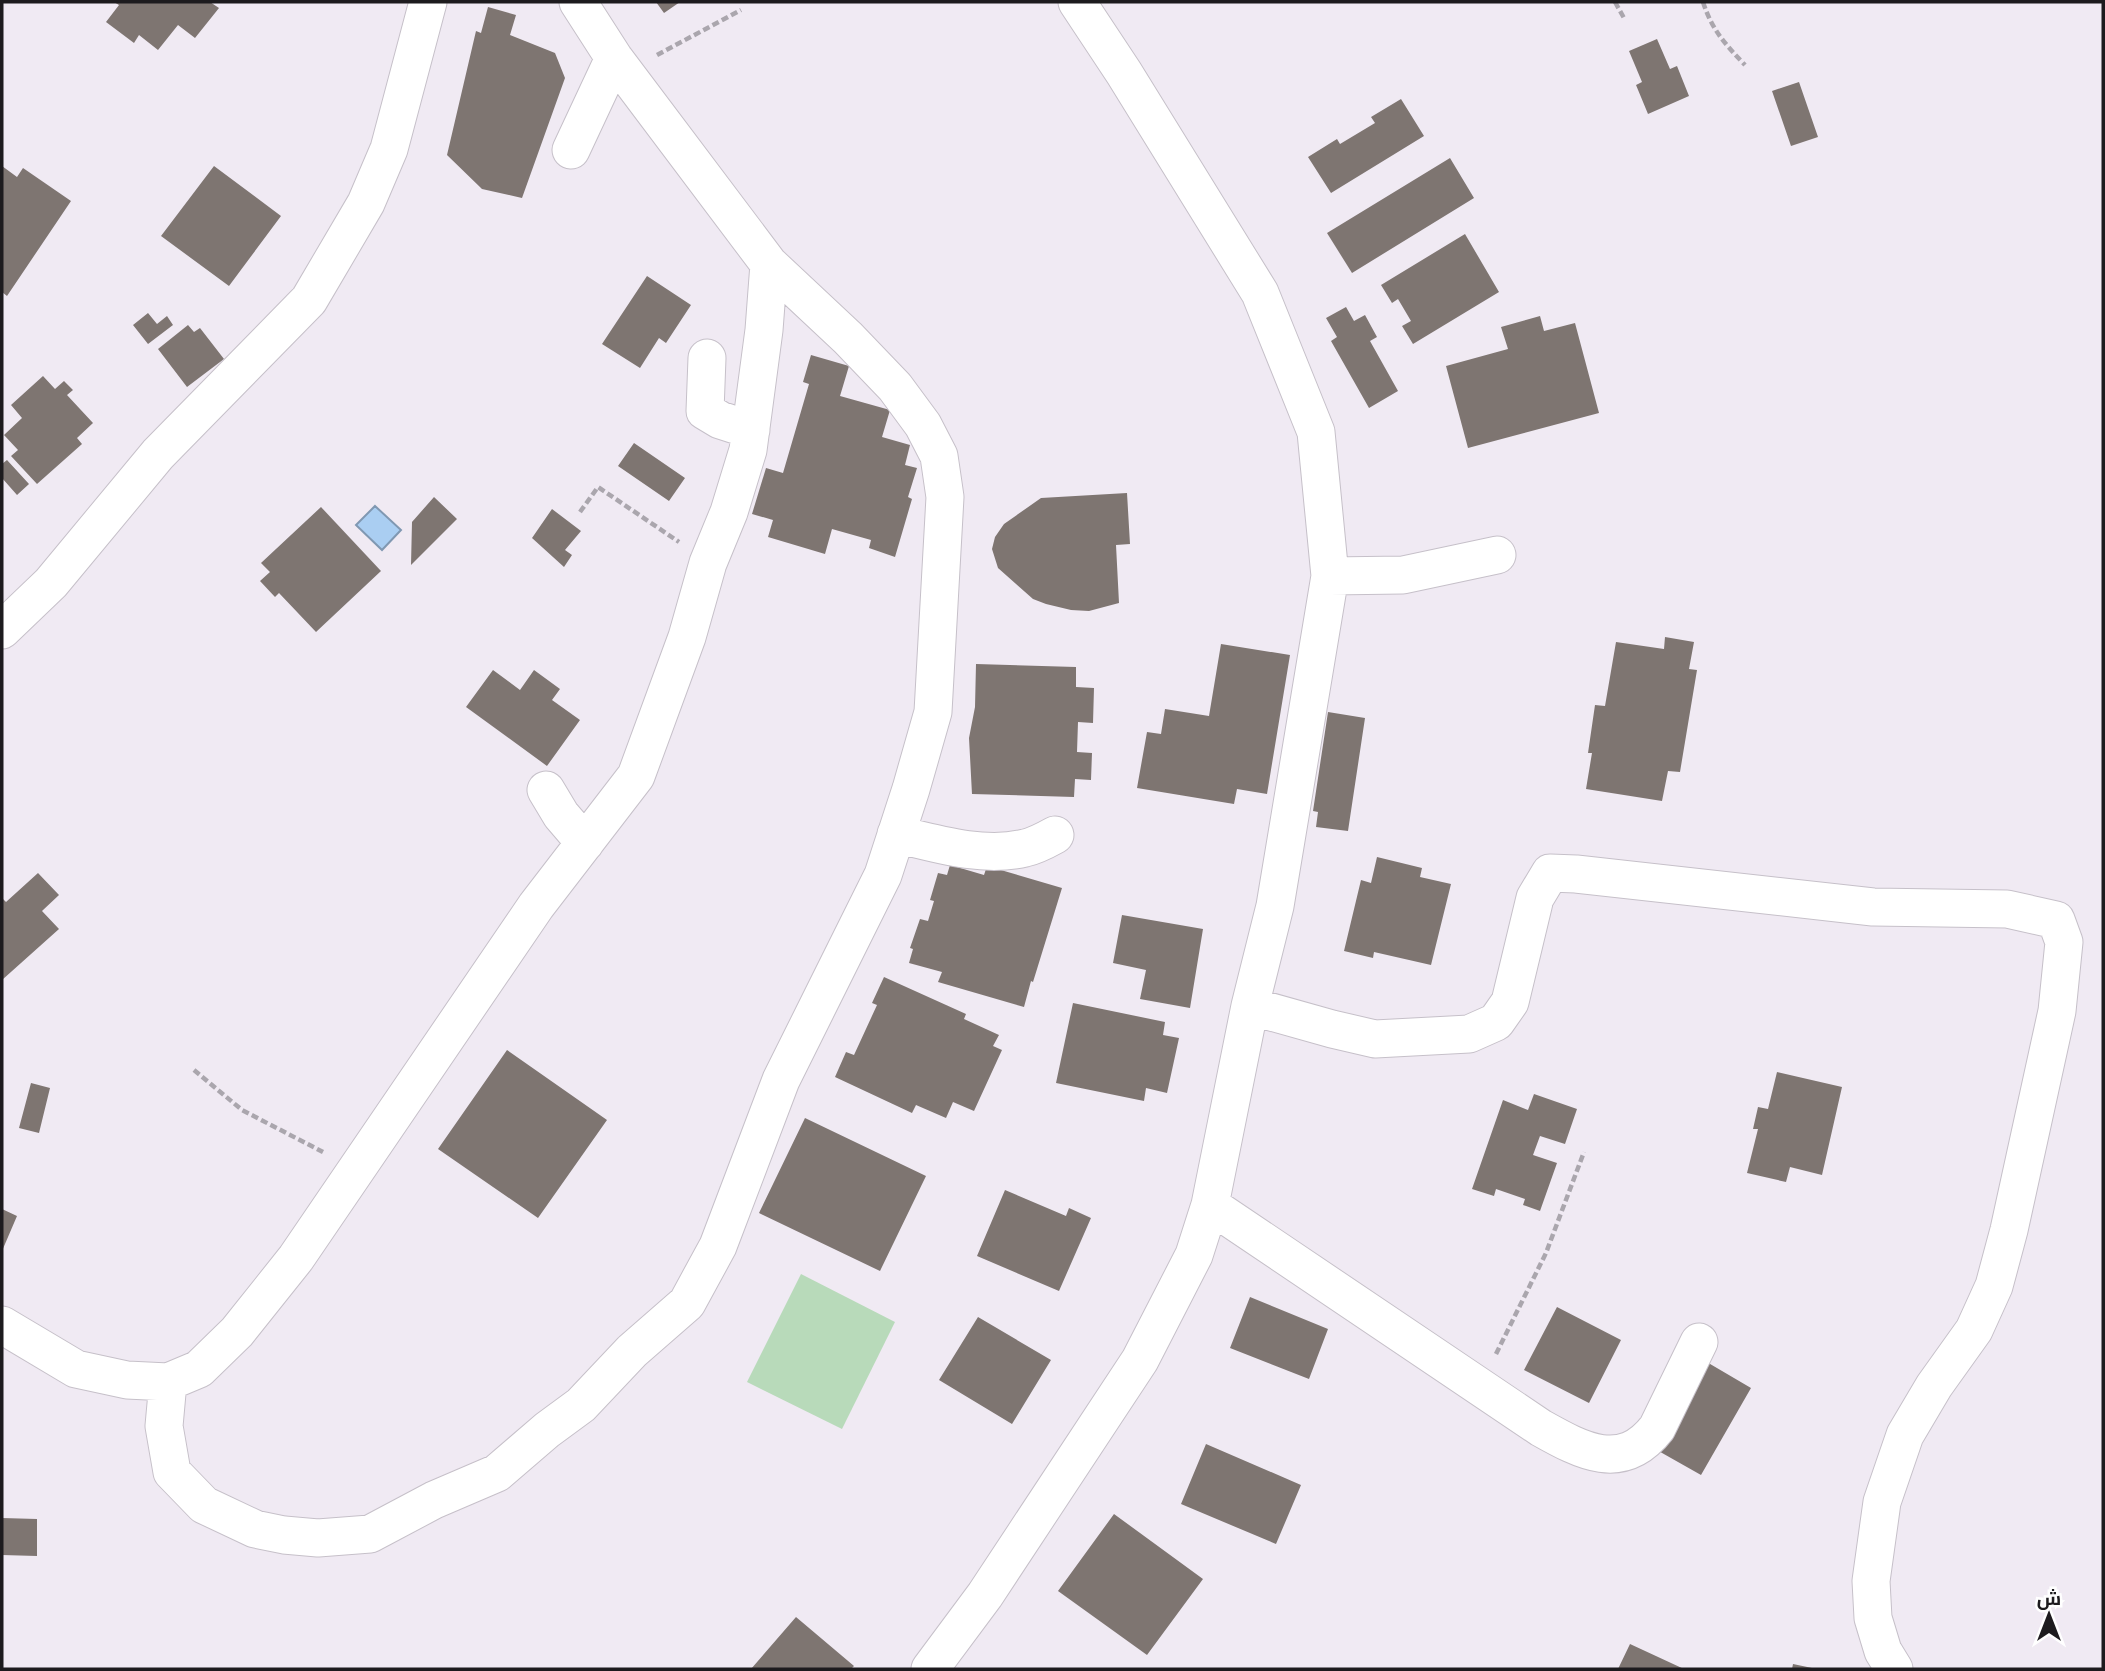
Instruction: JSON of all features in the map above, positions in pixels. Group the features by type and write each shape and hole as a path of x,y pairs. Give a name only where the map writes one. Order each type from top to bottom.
{"street":[{"path":"2,630 51,583 158,454 309,300 366,203 389,149 428,2"},
{"path":"168,1382 164,1426 172,1472 204,1505 255,1530 318,1538 370,1534 433,1500 497,1474 580,1405 632,1351 687,1303 718,1246 781,1080 883,875 933,712 945,497 939,456 923,425 895,387 848,338 769,264 620,65 578,2"},
{"path":"930,1669 985,1595 1140,1360 1195,1255 1210,1205 1250,1006 1275,906 1330,576 1316,432 1261,293 1077,2"},
{"path":"571,150 620,65"},
{"path":"2,1325 76,1369 127,1380 168,1382 199,1369 237,1332 296,1258 536,906 636,776 687,637 708,563 729,512 748,450 764,330 769,264"},
{"path":"707,358 705,411 720,420 751,430"},
{"path":"1330,576 1403,575 1497,555"},
{"path":"546,790 561,815 585,843"},
{"path":"896,834 947,847 1000,851 1027,848 1055,835"},
{"path":"1250,1006 1375,1039 1469,1034 1496,1023 1510,1002 1535,898 1550,873 1873,907 2007,909 2056,920 2064,942 2057,1011 2009,1230 1994,1286 1974,1330 1934,1386 1905,1435 1882,1502 1871,1581 1873,1618 1883,1651 1894,1669"},
{"path":"1210,1205 1565,1442 1602,1455 1616,1455 1647,1440 1657,1428 1699,1342"}],"path":[{"path":"1615,2 1624,18"},
{"path":"1703,2 1710,23 1745,65"},
{"path":"620,65 741,10"},
{"path":"580,512 598,487 708,563"},
{"path":"194,1070 242,1110 358,1169"},
{"path":"1480,1387 1546,1253 1584,1153"}],"green space":[{"path":"801,1274 895,1322 842,1429 747,1382"}],"water":[{"path":"375,506 401,530 382,550 356,525"}],"building":[{"path":"114,2 210,2 219,8 195,38 178,25 158,50 139,35 134,43 106,22 119,5"},
{"path":"656,2 680,2 664,13"},
{"path":"488,7 516,15 510,35 555,53 565,78 522,198 482,189 447,155 476,31 481,33"},
{"path":"1657,39 1670,69 1677,66 1689,96 1648,114 1636,85 1642,82 1629,51"},
{"path":"1799,82 1818,137 1791,146 1772,91"},
{"path":"1401,99 1424,136 1331,193 1308,157 1337,139 1340,144 1375,123 1371,117"},
{"path":"1450,158 1474,198 1352,273 1327,233"},
{"path":"2,166 17,177 23,168 71,201 7,296 2,292"},
{"path":"214,166 281,216 229,286 161,236"},
{"path":"1465,234 1499,292 1413,344 1402,326 1411,321 1398,299 1392,303 1381,285"},
{"path":"647,276 691,305 666,343 659,338 640,368 602,344"},
{"path":"1346,307 1354,321 1365,315 1377,337 1370,341 1398,391 1369,408 1331,341 1337,337 1326,318"},
{"path":"148,313 157,324 167,316 173,325 148,344 133,325"},
{"path":"1540,316 1544,331 1575,323 1599,413 1468,448 1446,366 1508,349 1501,327"},
{"path":"188,325 194,332 200,328 224,359 187,387 158,349"},
{"path":"811,355 849,366 840,396 890,410 882,437 910,445 905,465 917,468 908,497 912,499 895,557 869,548 871,540 832,529 825,554 768,537 773,520 752,514 766,468 783,473 809,384 803,382"},
{"path":"43,376 55,389 64,381 73,390 67,395 93,423 77,438 82,444 37,484 11,456 18,450 4,435 22,418 11,405"},
{"path":"634,443 685,478 669,501 618,466"},
{"path":"7,460 29,484 17,495 2,478 2,464"},
{"path":"1127,493 1130,544 1116,545 1119,603 1089,611 1046,604 1033,599 998,568 992,549 995,537 1004,524 1041,498"},
{"path":"434,497 457,519 411,565 412,522"},
{"path":"321,507 381,571 316,632 279,593 275,597 260,581 270,572 261,563"},
{"path":"552,509 581,531 565,550 572,555 564,567 532,538"},
{"path":"1665,637 1694,642 1689,669 1697,670 1680,772 1668,771 1662,801 1586,789 1592,753 1588,753 1595,705 1605,706 1616,642 1664,649"},
{"path":"1221,644 1290,655 1267,794 1237,789 1234,804 1137,788 1147,732 1161,734 1165,709 1209,716"},
{"path":"976,664 1076,667 1076,687 1094,688 1093,723 1078,722 1077,752 1092,753 1091,780 1075,779 1074,797 972,794 969,738 975,707"},
{"path":"493,670 520,690 534,670 560,689 552,700 580,720 547,766 466,707"},
{"path":"1328,712 1365,718 1348,831 1316,827 1318,812 1313,811"},
{"path":"1377,857 1422,868 1420,877 1451,884 1431,965 1374,952 1373,958 1344,951 1361,880 1371,883"},
{"path":"950,865 984,875 987,866 1062,888 1024,1007 938,982 942,972 909,963 913,949 910,948 920,919 928,921 934,901 930,900 938,873 947,875"},
{"path":"38,873 59,895 42,911 59,929 2,980 2,898 6,902"},
{"path":"1122,915 1203,929 1190,1008 1140,999 1146,970 1113,963"},
{"path":"884,977 966,1014 964,1019 999,1035 993,1046 1002,1050 974,1111 953,1102 946,1118 916,1105 912,1113 835,1077 846,1052 854,1055 877,1005 872,1003"},
{"path":"1073,1003 1165,1022 1163,1035 1179,1038 1167,1093 1146,1088 1144,1101 1056,1083"},
{"path":"507,1050 607,1120 538,1218 438,1149"},
{"path":"1777,1072 1842,1087 1822,1175 1790,1167 1786,1182 1747,1173 1758,1129 1753,1129 1758,1107 1768,1109"},
{"path":"31,1083 50,1088 39,1133 19,1128"},
{"path":"1534,1094 1577,1109 1565,1144 1540,1136 1533,1155 1557,1163 1540,1211 1523,1205 1525,1199 1496,1189 1494,1196 1472,1189 1503,1100 1528,1110"},
{"path":"805,1118 926,1176 880,1271 759,1213"},
{"path":"1005,1190 1066,1216 1069,1208 1091,1218 1059,1291 977,1256"},
{"path":"2,1209 17,1216 2,1251"},
{"path":"1250,1297 1328,1329 1309,1379 1230,1348"},
{"path":"1557,1307 1621,1340 1589,1403 1524,1370"},
{"path":"978,1317 1051,1360 1012,1424 939,1380"},
{"path":"1705,1361 1751,1388 1701,1475 1655,1449"},
{"path":"1206,1444 1301,1485 1276,1544 1181,1504"},
{"path":"1114,1514 1203,1579 1147,1655 1058,1591"},
{"path":"2,1518 37,1519 37,1556 2,1555"},
{"path":"796,1617 854,1666 851,1669 751,1669"},
{"path":"1630,1644 1684,1669 1618,1669"},
{"path":"1793,1664 1812,1668 1812,1669 1792,1669"}]}
